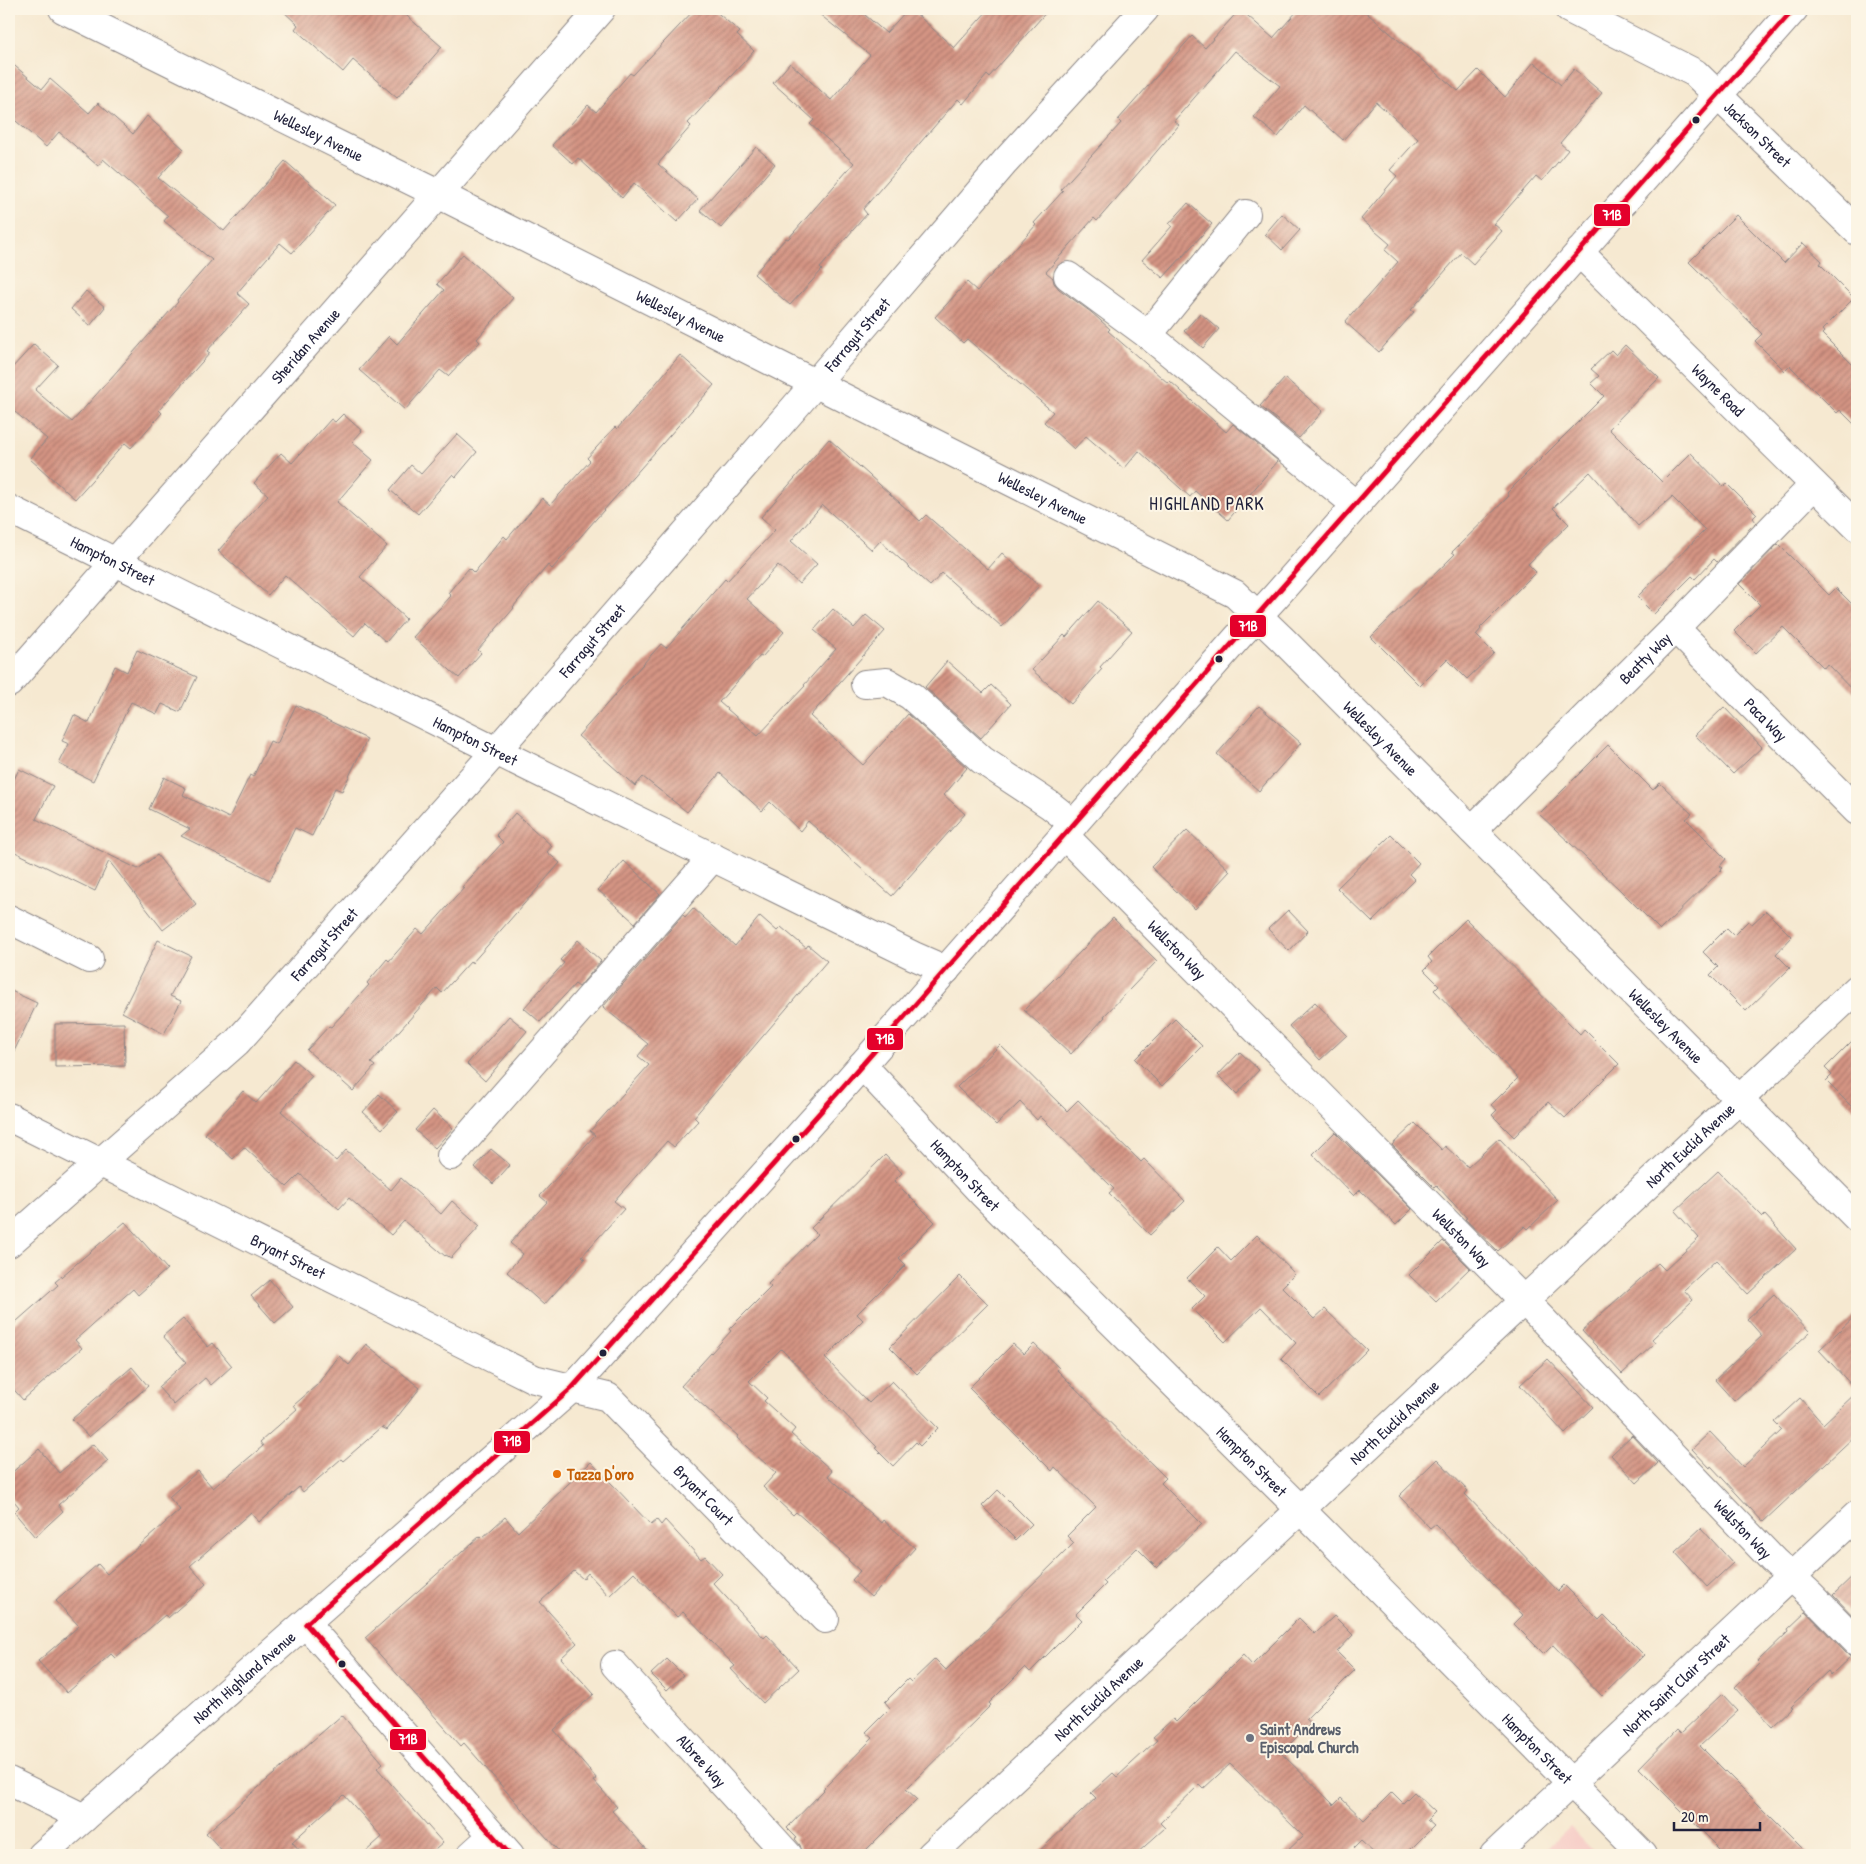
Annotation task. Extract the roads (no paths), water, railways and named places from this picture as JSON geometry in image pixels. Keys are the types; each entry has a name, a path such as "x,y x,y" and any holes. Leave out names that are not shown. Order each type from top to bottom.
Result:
{"street":[{"name":"Wellesley Avenue","path":"63,9 438,194 1235,594 1857,1218"},
{"name":"Sheridan Avenue","path":"9,683 601,9"},
{"name":"Farragut Street","path":"9,1243 237,1042 496,751 816,384 1005,162 1145,9"},
{"name":"Jackson Street","path":"1569,9 1695,73 1857,231"},
{"name":"North Highland Avenue","path":"42,1855 572,1388 862,1065 1794,9"},
{"path":"1148,335 1246,214"},
{"name":"Wayne Road","path":"1579,252 1857,527"},
{"path":"1068,276 1148,335 1356,505"},
{"name":"Beatty Way","path":"1472,830 1675,628 1814,485"},
{"name":"Hampton Street","path":"9,508 496,751 946,970"},
{"name":"Paca Way","path":"1675,628 1857,811"},
{"name":"Wellston Way","path":"865,684 887,682 910,696 982,760 1050,805 1069,829 1766,1553 1857,1642"},
{"path":"451,1156 714,857"},
{"path":"9,920 89,959"},
{"name":"North Euclid Avenue","path":"931,1855 1857,989"},
{"name":"Hampton Street","path":"862,1065 982,1194 1643,1855"},
{"name":"Bryant Street","path":"9,1117 534,1379 572,1388"},
{"name":"Bryant Court","path":"572,1388 608,1398 825,1619"},
{"name":"North Saint Clair Street","path":"1494,1855 1572,1784 1857,1515"},
{"path":"306,1624 501,1845 471,1855"},
{"name":"Albree Way","path":"615,1665 788,1855"},
{"path":"9,1781 84,1818"}],"place":[{"name":"Tazza D'oro","path":"557,1474"},
{"name":"Saint Andrews Episcopal Church","path":"1250,1738"}],"district":[{"name":"HIGHLAND PARK","path":"1207,503"}]}
